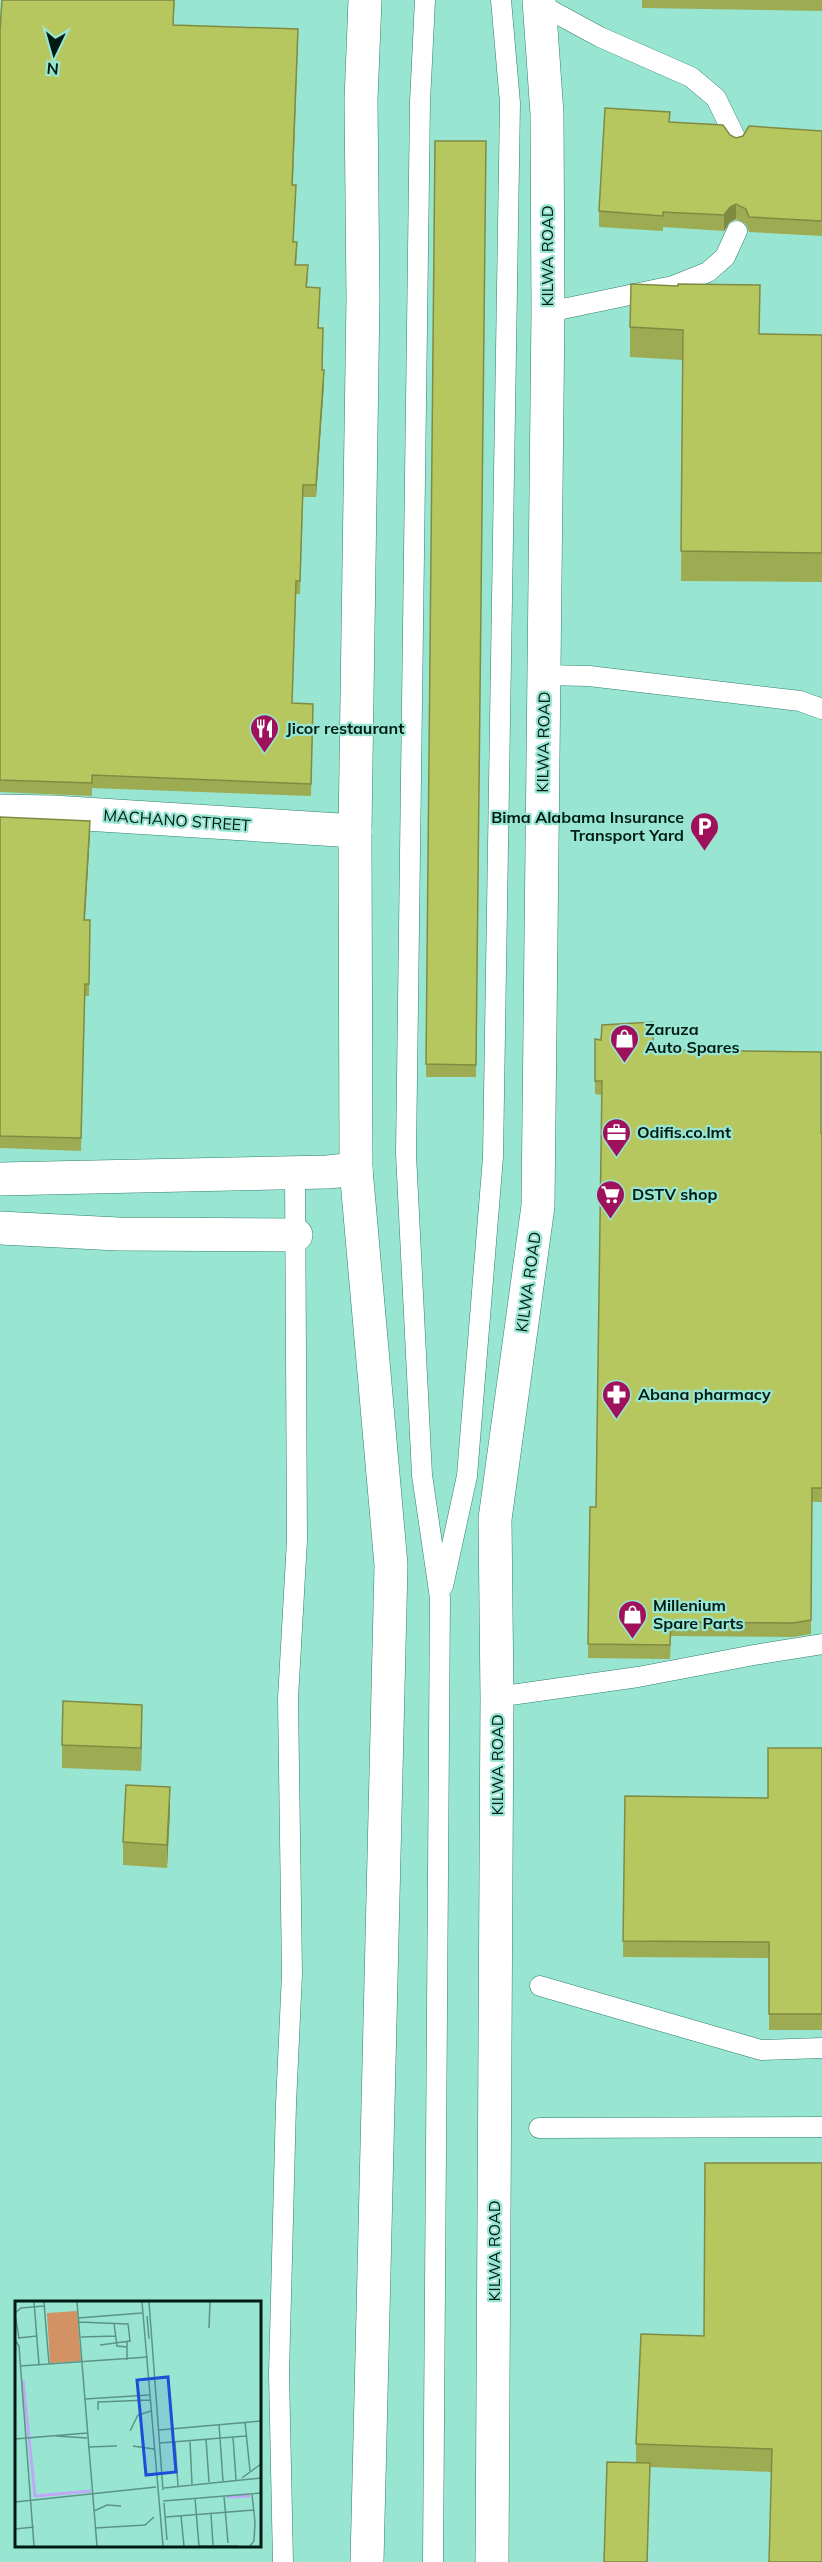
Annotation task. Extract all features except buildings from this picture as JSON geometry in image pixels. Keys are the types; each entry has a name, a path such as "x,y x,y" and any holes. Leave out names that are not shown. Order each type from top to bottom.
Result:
{"main road":[{"path":"365,0 361,100 363,298 355,831 356,1169 391,1565 367,2562"},
{"name":"KILWA ROAD","path":"492,2562 497,1697 495,1519 538,1206 548,312 547,114 539,2"},
{"name":"MACHANO STREET","path":"0,811 53,812 355,831"},
{"path":"0,1179 356,1169"},
{"path":"0,1228 118,1233 296,1235"}],"lane":[{"path":"426,0 420,102 406,1154 422,1475 440,1598 433,2562"},
{"path":"440,1598 467,1476 493,1157 510,103 501,0"},
{"path":"539,2 600,37 691,77 716,98 737,141"},
{"path":"548,312 674,286 708,272 725,257 737,231"},
{"path":"544,675 589,676 800,701 822,709"},
{"path":"283,2562 279,2374 292,1974 288,1699 297,1540 296,1172"},
{"path":"497,1697 638,1677 754,1654 822,1644"},
{"path":"540,1986 761,2050 822,2048"},
{"path":"539,2128 822,2127"}],"place":[{"name":"Jicor restaurant","path":"265,754"},
{"name":"Bima Alabama Insurance Transport Yard","path":"705,852"},
{"name":"Zaruza Auto Spares","path":"624,1064"},
{"name":"Odifis.co.lmt","path":"616,1158"},
{"name":"DSTV shop","path":"611,1220"},
{"name":"Abana pharmacy","path":"617,1420"},
{"name":"Millenium Spare Parts","path":"632,1640"}]}
